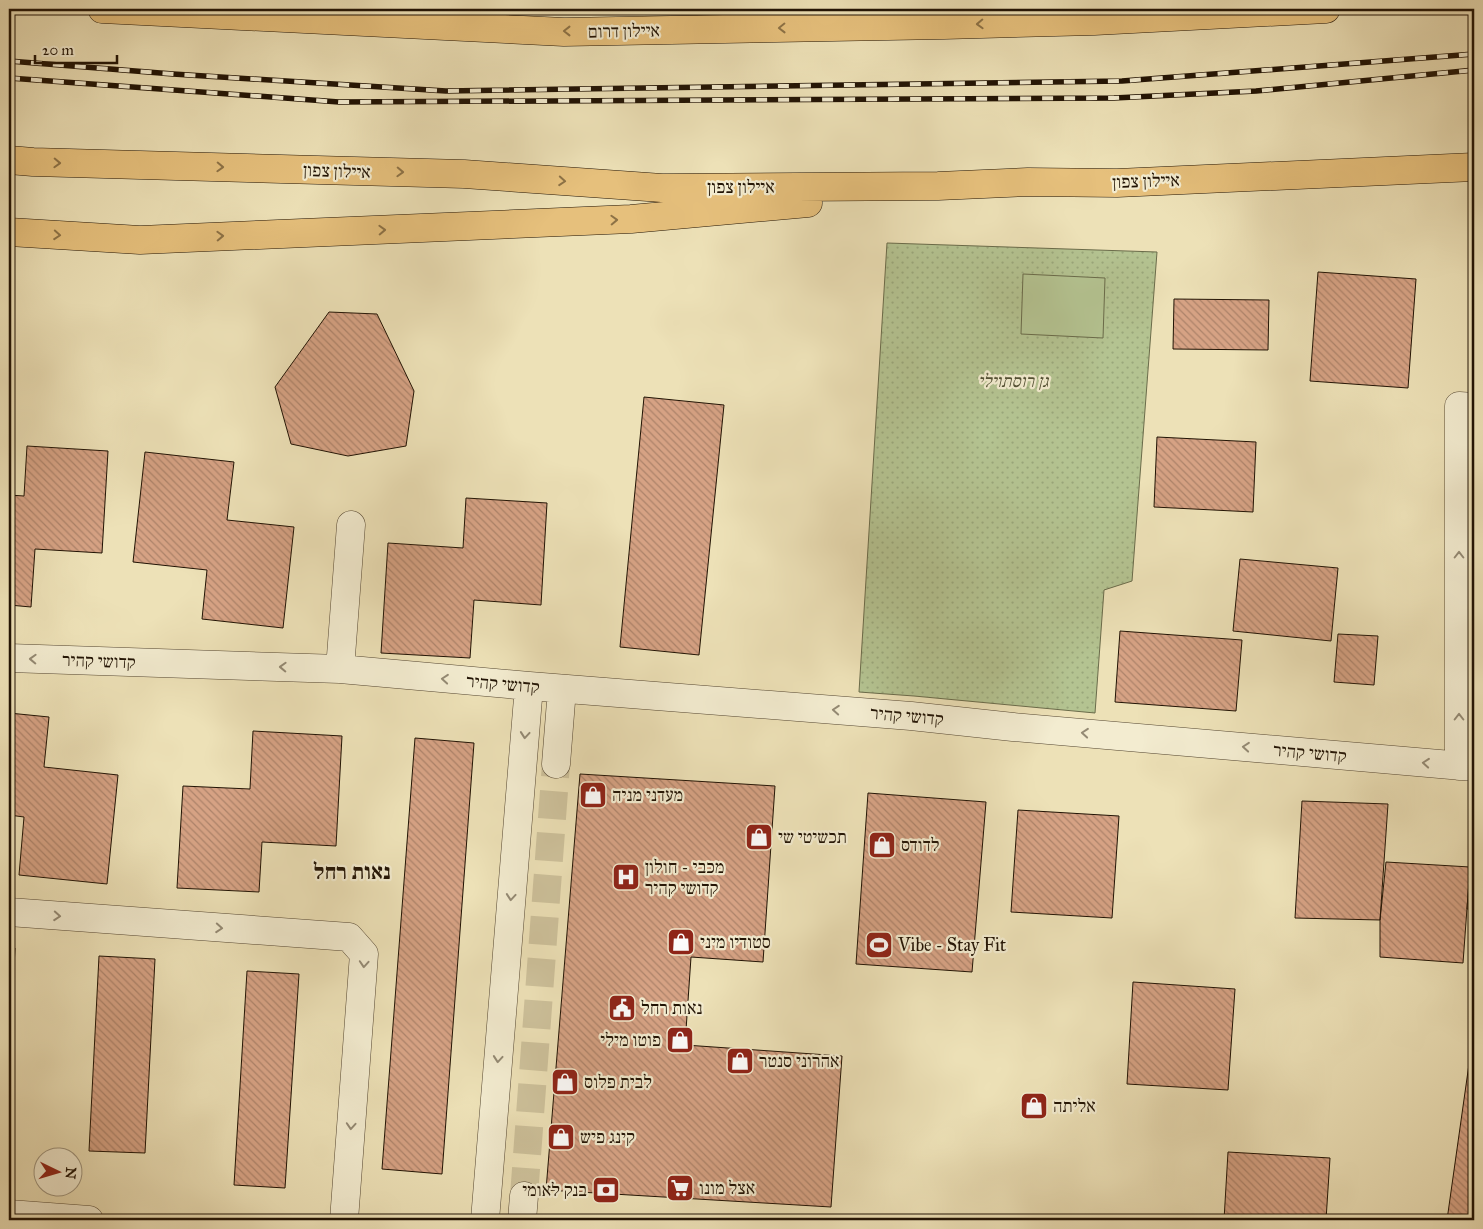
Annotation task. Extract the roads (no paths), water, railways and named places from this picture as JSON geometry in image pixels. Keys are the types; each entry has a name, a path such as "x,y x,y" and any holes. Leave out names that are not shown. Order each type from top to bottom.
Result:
{"highway":[{"name":"איילון דרום","path":"102,9 564,32 944,25 1104,20 1326,9"},
{"path":"784,9 944,25"},
{"name":"איילון צפון","path":"9,160 464,174 662,188 938,186 1028,182 1117,183 1474,167"},
{"path":"9,232 140,240 631,219 1028,182"}],"street":[{"path":"1467,766 1459,406 1474,407"},
{"path":"340,669 351,525"},
{"name":"קדושי קהיר","path":"9,658 340,669 562,689 911,716 1012,727 1467,766"},
{"path":"486,1220 529,686"},
{"path":"556,764 562,689"},
{"path":"9,912 349,937 364,954 344,1220"},
{"path":"9,1214 89,1220"}],"tunnel":[{"path":"524,1196 556,764"}],"railway":[{"path":"9,61 173,74 446,91 1122,81 1474,54"},
{"path":"9,78 339,102 1114,98 1256,91 1474,70"}],"place":[{"name":"מעדני מניה","path":"593,795"},
{"name":"תכשיטי שי","path":"759,837"},
{"name":"לדודס","path":"882,845"},
{"name":"מכבי - חולון קדושי קהיר","path":"626,877"},
{"name":"סטודיו מיני","path":"681,942"},
{"name":"Vibe - Stay Fit","path":"879,945"},
{"name":"נאות רחל","path":"622,1008"},
{"name":"פוטו מילי","path":"680,1040"},
{"name":"אהרוני סנטר","path":"740,1061"},
{"name":"לבית פלוס","path":"565,1082"},
{"name":"אליתה","path":"1034,1106"},
{"name":"קינג פיש","path":"561,1137"},
{"name":"אצל מונו","path":"680,1188"},
{"name":"בנק לאומי","path":"606,1190"}],"district":[{"name":"נאות רחל","path":"352,871"}],"park label":[{"name":"גן רוסתוילי","path":"1013,381"}]}
